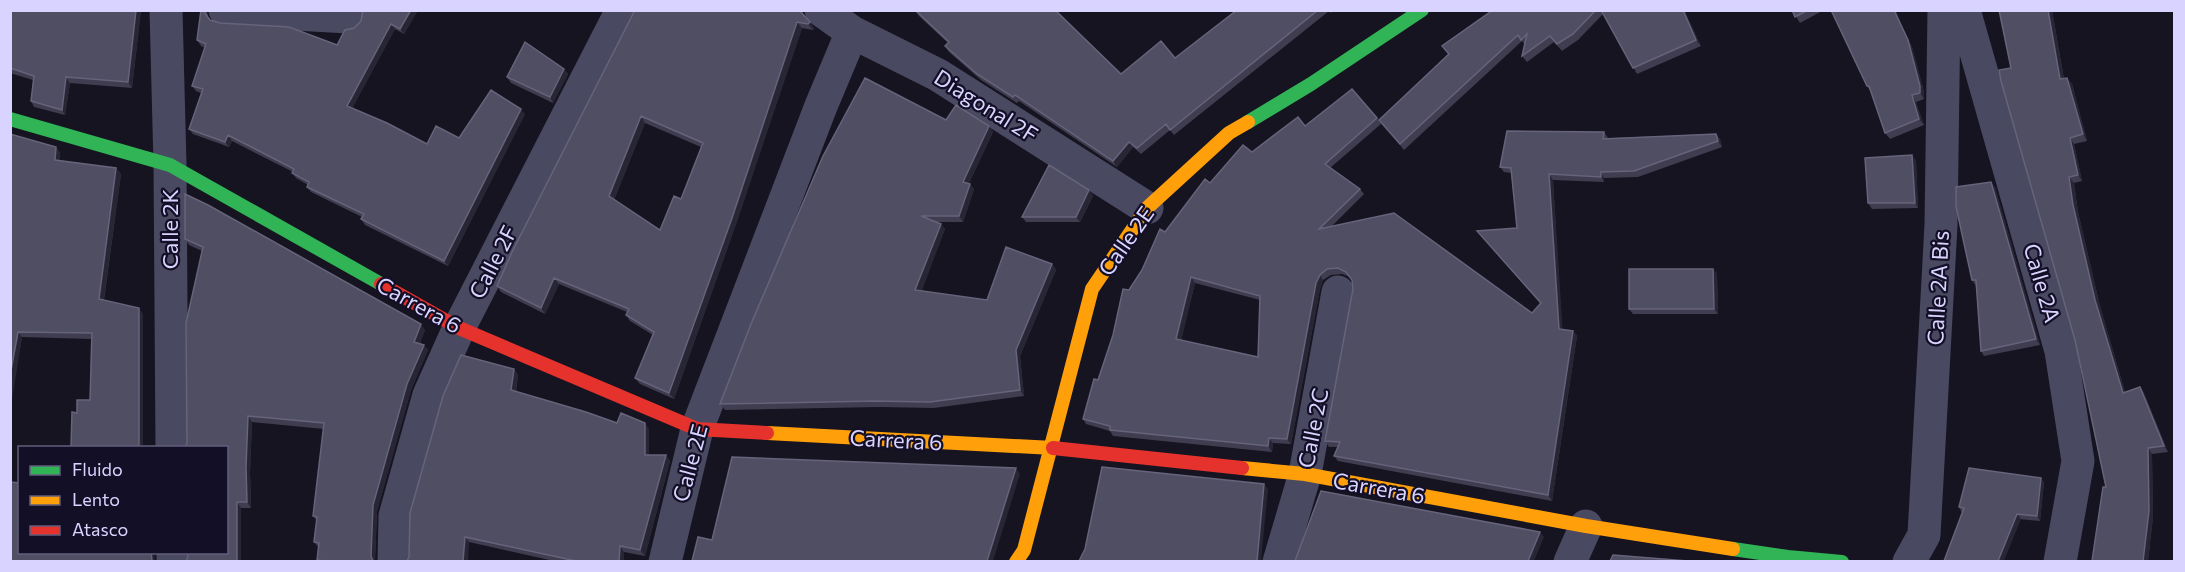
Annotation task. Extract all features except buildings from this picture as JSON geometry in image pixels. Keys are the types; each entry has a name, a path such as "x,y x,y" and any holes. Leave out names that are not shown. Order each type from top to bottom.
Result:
{"street":[{"name":"Calle 2K","path":"166,10 170,165 172,446"},
{"path":"225,10 349,17"},
{"name":"Calle 2F","path":"394,561 395,516 429,395 459,328 622,10"},
{"name":"Diagonal 2F","path":"821,10 852,32 938,75 1147,208"},
{"name":"Calle 2E","path":"1016,561 1024,550 1092,289 1147,208 1229,133 1311,84 1422,10"},
{"name":"Calle 2A Bis","path":"1909,561 1924,535 1941,225 1944,10"},
{"name":"Calle 2A","path":"1964,10 2061,351 2078,460 2060,561"},
{"name":"Calle 2E","path":"665,561 697,429 852,32"},
{"name":"Carrera 6","path":"10,119 170,165 459,328 697,429 1050,448 1305,474 1586,526 1786,559 1842,561"},
{"name":"Calle 2C","path":"1279,561 1305,474 1338,292"},
{"path":"1570,561 1586,526"}],"traffic: fast":[{"path":"1248,122 1311,84 1422,10"},
{"path":"10,119 170,165 381,284"},
{"path":"1733,549 1842,562"}],"traffic: slow":[{"path":"1016,562 1024,550 1092,289 1147,208 1229,133 1248,122"},
{"path":"767,433 1053,448"},
{"path":"1242,468 1305,474 1586,526 1733,549"}],"traffic: jam":[{"path":"381,284 459,328 697,429 767,433"},
{"path":"1053,448 1242,468"}]}
